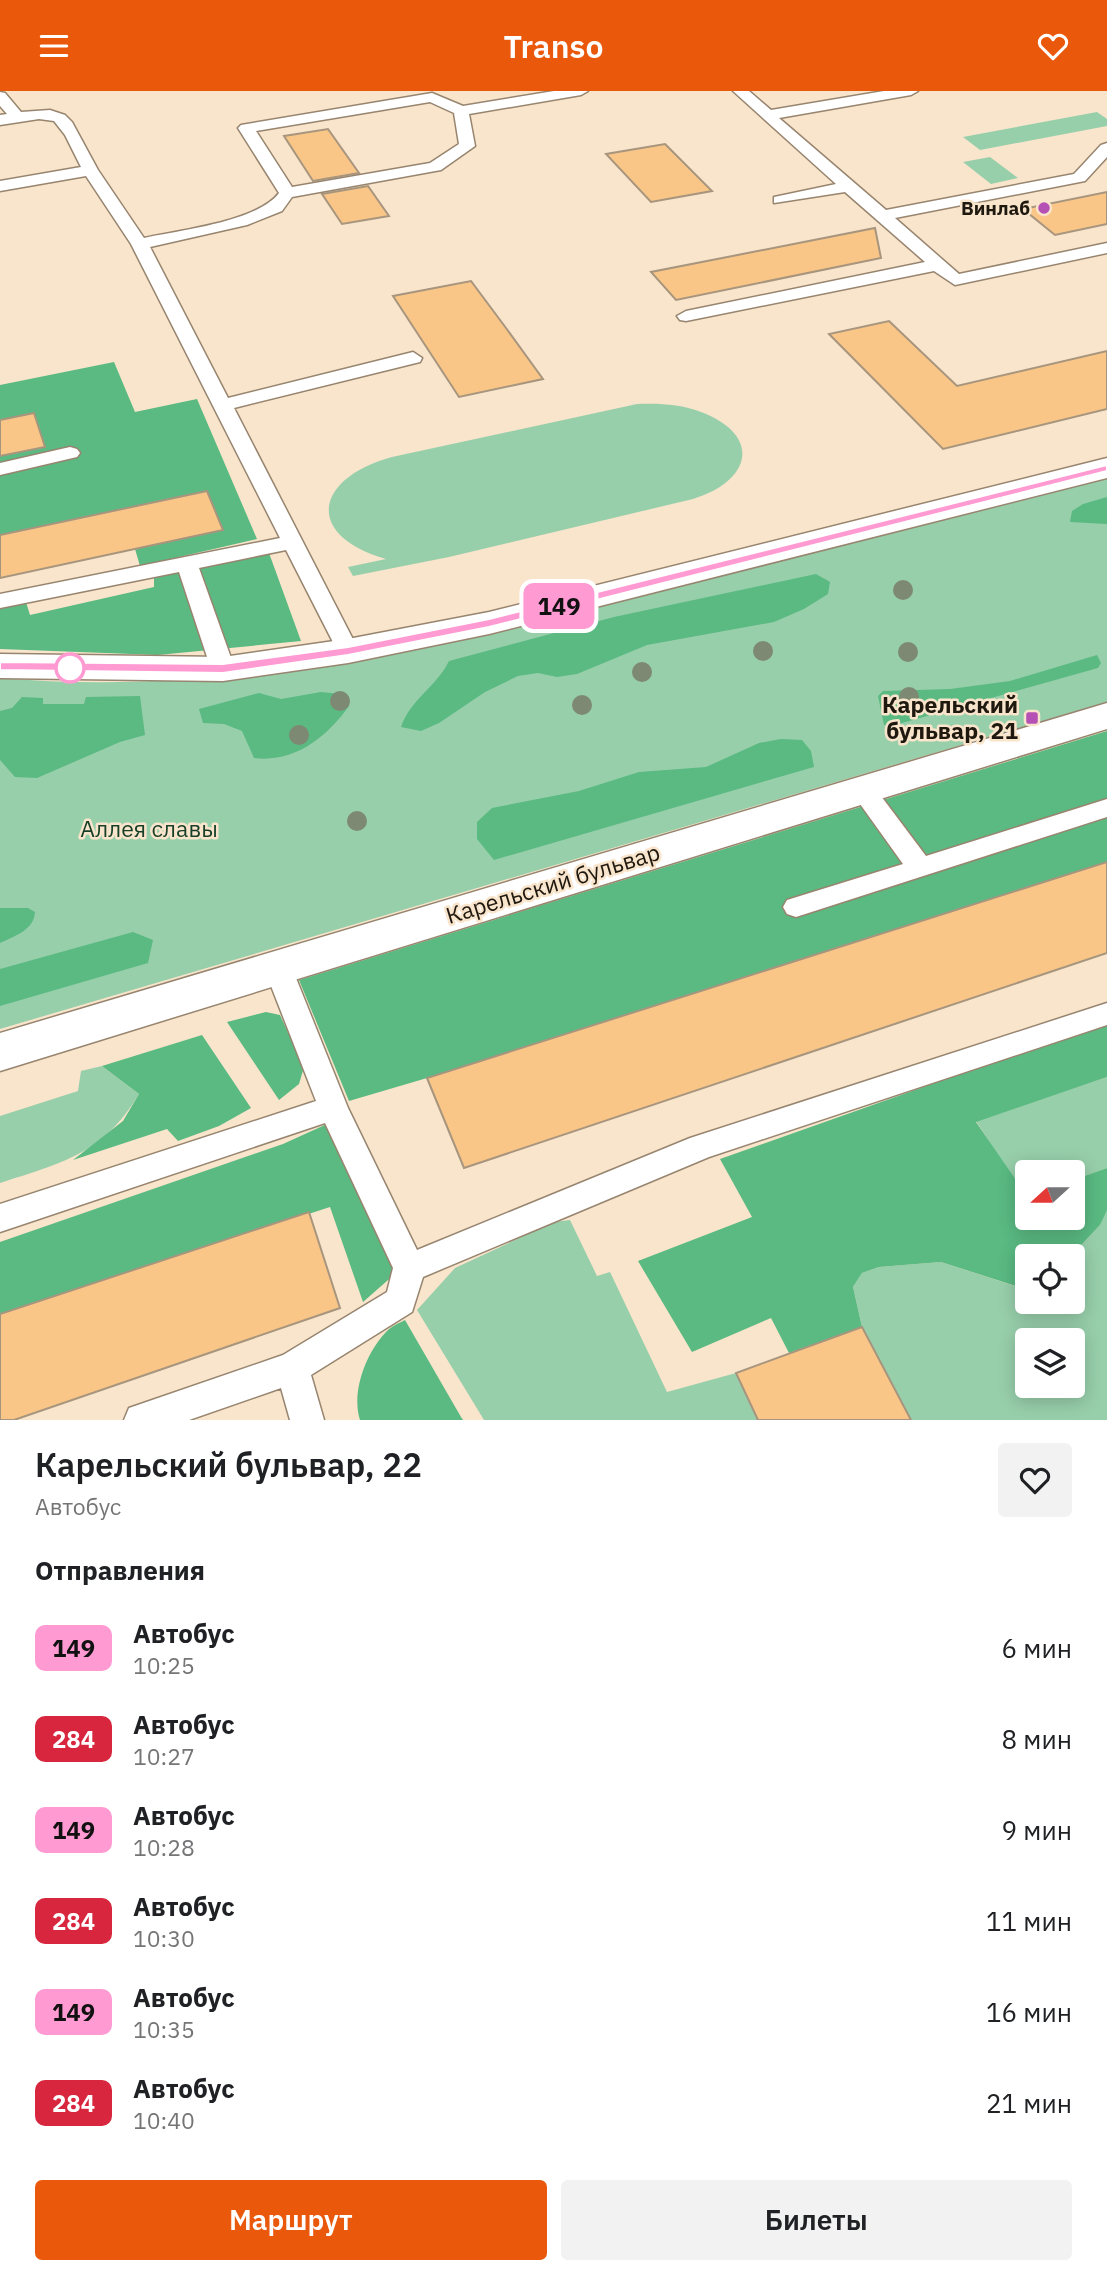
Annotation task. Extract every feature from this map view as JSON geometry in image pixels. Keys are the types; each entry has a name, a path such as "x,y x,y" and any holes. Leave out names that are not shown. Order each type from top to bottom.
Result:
{"street":[{"path":"0,666 223,669 348,651 489,623 1107,468"},
{"name":"Карельский бульвар","path":"0,1052 1107,716"}],"lane":[{"path":"287,193 246,128 432,97 461,111 581,91"},
{"path":"740,91 955,280 1107,248"},
{"path":"768,115 911,91"},
{"path":"0,96 17,117"},
{"path":"140,244 242,221 276,208 287,193 435,166 467,146 461,111"},
{"path":"0,120 48,112 65,120 90,170 140,244 348,651"},
{"path":"883,216 1079,177 1107,148"},
{"path":"0,185 90,170"},
{"path":"780,200 848,186"},
{"path":"686,316 937,265"},
{"path":"222,405 413,358"},
{"path":"0,469 70,453"},
{"path":"0,601 293,542"},
{"path":"187,564 223,669"},
{"path":"863,790 920,869"},
{"path":"796,907 1107,808"},
{"path":"141,1420 292,1368 401,1301 409,1268 333,1108 278,968"},
{"path":"409,1268 701,1147 1107,1014"},
{"path":"0,1218 333,1108"},
{"path":"292,1368 307,1420"}],"green space":[{"path":"1097,112 1107,119 1107,126 980,150 963,137"},
{"path":"990,157 1018,178 991,184 963,162"},
{"path":"114,362 135,412 197,399 257,539 140,566 135,549 223,530 207,491 0,535 0,456 45,446 34,413 0,420 0,385"},
{"path":"637,404 685,407 721,422 734,433 741,446 742,458 737,470 727,482 693,499 449,557 353,576 348,567 386,559 359,549 341,536 331,522 329,507 334,492 347,478 366,466 392,457"},
{"name":"Аллея славы","path":"1107,478 1107,702 0,1029 0,678 87,682 173,680 259,673 345,661 599,607"},
{"path":"1107,497 1107,524 1070,522 1072,511 1083,504"},
{"path":"269,553 301,641 158,655 0,649 0,607 25,599 30,615 154,587 154,578"},
{"path":"816,574 830,582 828,594 804,609 774,622 647,645 577,674 557,677 538,673 518,676 485,692 439,723 421,731 401,727 405,717 449,661 614,617"},
{"path":"1097,655 1101,663 1098,668 895,725 884,725 878,696 883,691 950,689 1010,681"},
{"path":"321,692 341,694 349,706 330,728 308,746 269,759 254,758 242,731 224,724 203,723 199,709 259,693 281,699"},
{"path":"140,696 145,735 120,742 37,778 15,777 0,760 0,711 12,708 22,697 43,698 43,704 84,704 86,697"},
{"path":"1107,731 1107,862 427,1078 349,1101 299,980"},
{"path":"781,739 802,740 811,751 814,767 494,860 477,839 477,822 492,808 579,791 639,772 706,767 759,743"},
{"path":"0,908 28,908 35,912 34,918 23,932 0,943"},
{"path":"133,932 153,940 148,963 0,1006 0,969"},
{"path":"266,1012 280,1015 304,1067 299,1084 279,1100 227,1022"},
{"path":"1107,1022 1107,1077 976,1122 1015,1179 1015,1230 1085,1230 1085,1176 1107,1168 1107,1210 1100,1225 1082,1244 1015,1244 1015,1286 941,1262 879,1267 862,1273 853,1287 862,1327 789,1353 771,1318 692,1352 638,1261 752,1217 720,1159"},
{"path":"202,1035 251,1108 219,1126 178,1141 167,1129 73,1160 123,1121 139,1094 102,1066"},
{"path":"102,1066 139,1094 125,1114 96,1143 79,1153 62,1162 0,1183 0,1116 78,1091 81,1071"},
{"path":"1107,1077 1107,1168 1085,1176 1085,1160 1015,1160 1015,1181 976,1121"},
{"path":"327,1124 396,1273 363,1302 330,1207 0,1314 0,1242 283,1144"},
{"path":"1107,1205 1107,1420 911,1420 862,1327 853,1287 862,1273 879,1267 941,1262 1015,1286 1015,1314 1085,1314 1085,1244 1082,1244 1100,1225"},
{"path":"570,1220 597,1276 610,1272 667,1392 736,1373 758,1420 484,1420 417,1310 455,1268 554,1222"},
{"path":"405,1320 463,1420 360,1420 357,1397 362,1373 372,1351 386,1332"}],"building":[{"path":"328,129 359,173 313,181 284,136"},
{"path":"665,144 712,191 651,202 606,154"},
{"path":"368,186 389,216 342,224 322,194"},
{"path":"1107,192 1107,224 1055,235 1023,209"},
{"path":"875,228 881,258 676,300 651,272"},
{"path":"471,281 543,379 459,397 393,296"},
{"path":"889,321 957,386 1107,351 1107,409 943,449 829,334"},
{"path":"34,413 45,447 0,456 0,420"},
{"path":"207,491 223,530 0,578 0,535"},
{"path":"1107,862 1107,953 464,1168 427,1078"},
{"path":"309,1212 340,1308 14,1420 0,1420 0,1314"},
{"path":"862,1327 911,1420 758,1420 736,1373"}],"bus line":[{"name":"149","path":"0,666 223,669 348,651 489,623 1107,468"}],"place":[{"name":"Винлаб","path":"1044,208"},
{"name":"Карельский бульвар, 21","path":"1032,718"}]}
